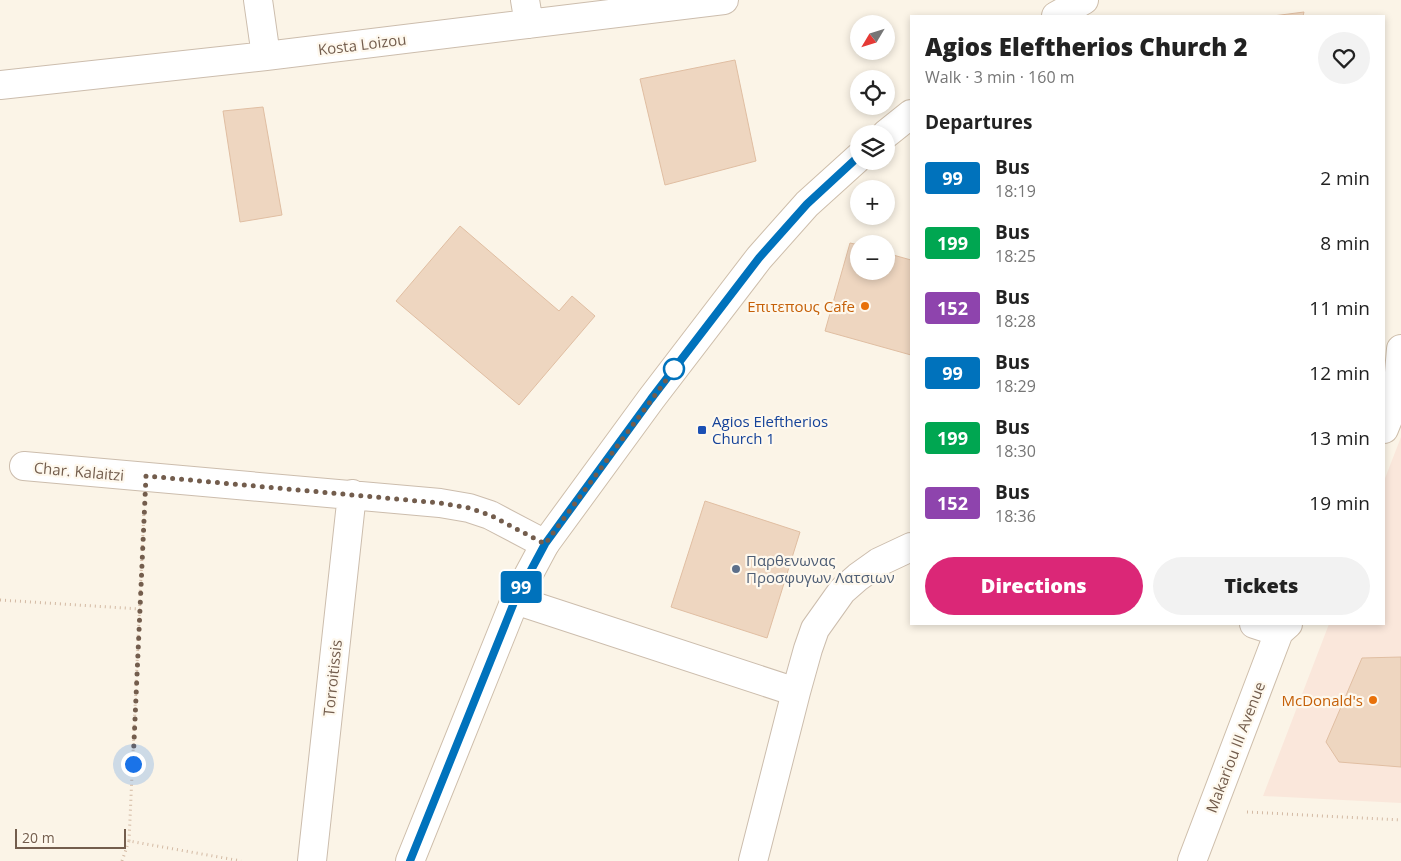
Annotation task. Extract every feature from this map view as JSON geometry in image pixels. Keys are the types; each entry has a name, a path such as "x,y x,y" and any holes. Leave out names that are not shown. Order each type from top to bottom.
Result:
{"street":[{"path":"258,0 266,56"},
{"name":"Kosta Loizou","path":"0,85 266,56 527,12 724,0"},
{"path":"1058,15 1084,0"},
{"path":"895,127 910,115"},
{"path":"410,861 515,600 545,544 651,399 759,258 807,204 850,164"},
{"path":"1385,346 1401,330"},
{"path":"1385,427 1397,397 1401,350"},
{"name":"Char. Kalaitzi","path":"24,466 440,503 469,508 490,515 545,544"},
{"name":"Torroitissis","path":"312,861 352,494"},
{"path":"753,861 796,692 808,648 816,629 842,591 858,577 879,562 910,547"},
{"path":"515,600 796,692"},
{"name":"Makariou III Avenue","path":"1192,861 1275,626"}],"path":[{"path":"122,861 129,841 146,476"},
{"path":"0,600 140,609"},
{"path":"1211,810 1401,820"},
{"path":"129,841 241,861"}],"shaded area":[{"path":"1401,437 1401,803 1263,796 1329,625 1385,625 1385,478"}],"building":[{"path":"1304,12 1303,15 1281,15"},
{"path":"735,60 756,161 665,185 640,79"},
{"path":"263,107 282,215 240,222 223,111"},
{"path":"460,226 559,311 572,296 595,316 519,405 396,301"},
{"path":"850,243 850,280 895,280 895,256 910,260 910,355 825,331"},
{"name":"Παρθενωνας Προσφυγων Λατσιων","path":"705,501 800,532 767,638 671,607"},
{"name":"McDonald's","path":"1401,657 1401,767 1339,762 1326,742 1362,658"}],"bus line":[{"name":"99","path":"410,861 515,600 545,544 651,399 759,258 807,204 850,164"}],"place":[{"name":"Επιτεπους Cafe","path":"865,306"},
{"name":"Agios Eleftherios Church 1","path":"702,430"},
{"name":"Παρθενωνας Προσφυγων Λατσιων","path":"736,569"},
{"name":"McDonald's","path":"1373,700"}],"route":[{"path":"133,764 146,476 440,503 469,508 490,515 545,544 674,369"}]}
